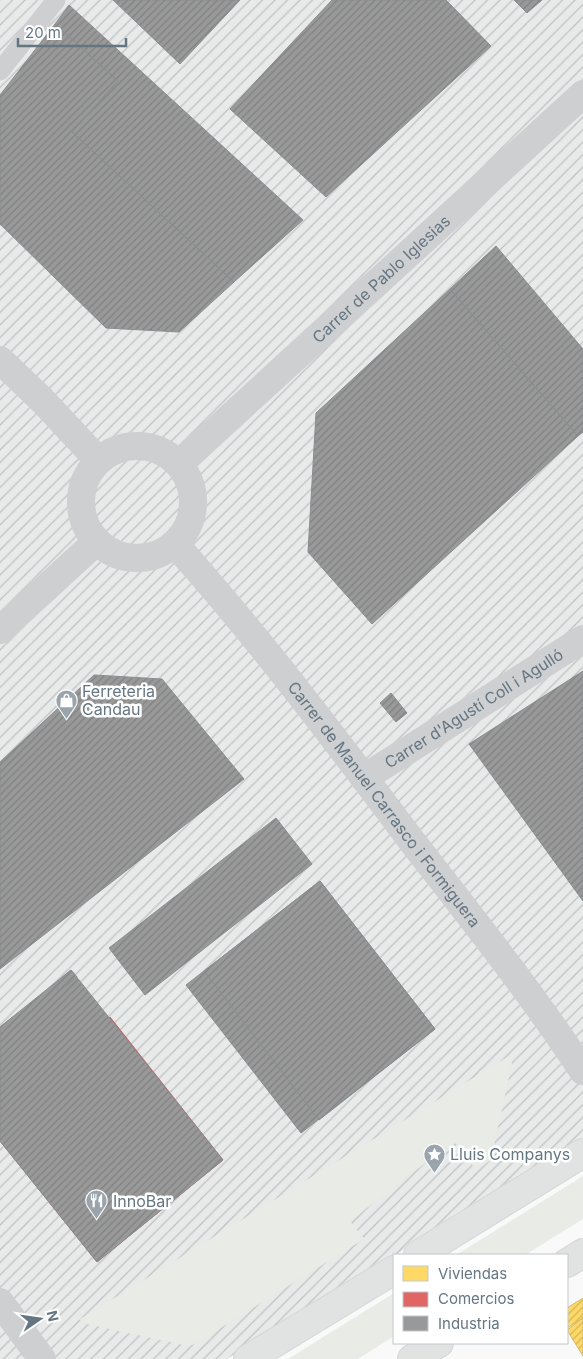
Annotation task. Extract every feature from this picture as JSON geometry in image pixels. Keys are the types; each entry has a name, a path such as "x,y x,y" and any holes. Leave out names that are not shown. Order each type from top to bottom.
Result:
{"street":[{"name":"Carrer de Pablo Iglesias","path":"179,464 583,94"},
{"path":"0,360 43,401 98,460"},
{"path":"130,445 148,446 165,452 179,464 189,479 193,496 192,514 186,530 175,544 160,553 135,558 110,552 96,542 84,523 80,500 84,478 98,460 113,450 130,445"},
{"path":"0,630 96,542"},
{"name":"Carrer de Manuel Carrasco i Formiguera","path":"175,544 230,606 364,778 553,1026 583,1071"},
{"name":"Carrer d'Agustí Coll i Agulló","path":"364,778 583,639"},
{"path":"420,1254 583,1153"},
{"path":"568,1262 583,1253"},
{"path":"248,1359 393,1271"},
{"path":"0,1302 42,1359"},
{"path":"412,1359 437,1344"}],"lane":[{"path":"0,72 56,0"}],"shaded area":[{"path":"0,0 583,0 583,1140 398,1254 393,1254 393,1257 227,1359 0,1359"},
{"path":"509,1056 512,1063 491,1160 476,1170 454,1141 350,1221 364,1239 195,1344 188,1346 82,1323 80,1319"},
{"path":"583,1176 583,1219 527,1254 458,1254"},
{"path":"393,1294 393,1337 358,1359 288,1359"}],"building: Viviendas":[{"path":"583,1298 583,1318 568,1327 568,1307"},
{"path":"583,1318 583,1356 568,1332 568,1329"}],"building: Comercios":[{"path":"18,1013 30,1028 11,1044 36,1076 110,1017 223,1160 97,1262 0,1141 0,1027"}],"building: Industria":[{"path":"113,0 240,0 180,64"},
{"path":"332,0 446,0 491,46 326,197 230,109"},
{"path":"514,0 542,0 527,13"},
{"path":"69,5 303,220 234,282 72,132 118,81 55,24"},
{"path":"55,24 118,81 72,132 234,282 179,332 106,328 0,224 0,95"},
{"path":"496,246 583,349 583,432 578,436 450,289"},
{"path":"450,289 578,436 372,624 308,552 316,413"},
{"path":"583,671 583,901 469,744"},
{"path":"94,675 162,679 244,779 0,969 0,762"},
{"path":"391,693 407,713 396,722 380,703"},
{"path":"276,818 312,864 145,995 109,948"},
{"path":"320,881 435,1029 301,1133 186,985"},
{"path":"320,881 435,1029 319,1120 204,971"},
{"path":"71,970 223,1160 97,1262 0,1141 0,1027"},
{"path":"71,970 77,977 59,991 54,984"}],"place":[{"name":"Ferreteria Candau","path":"66,719"},
{"name":"Lluis Companys","path":"434,1173"},
{"name":"InnoBar","path":"97,1220"}]}
